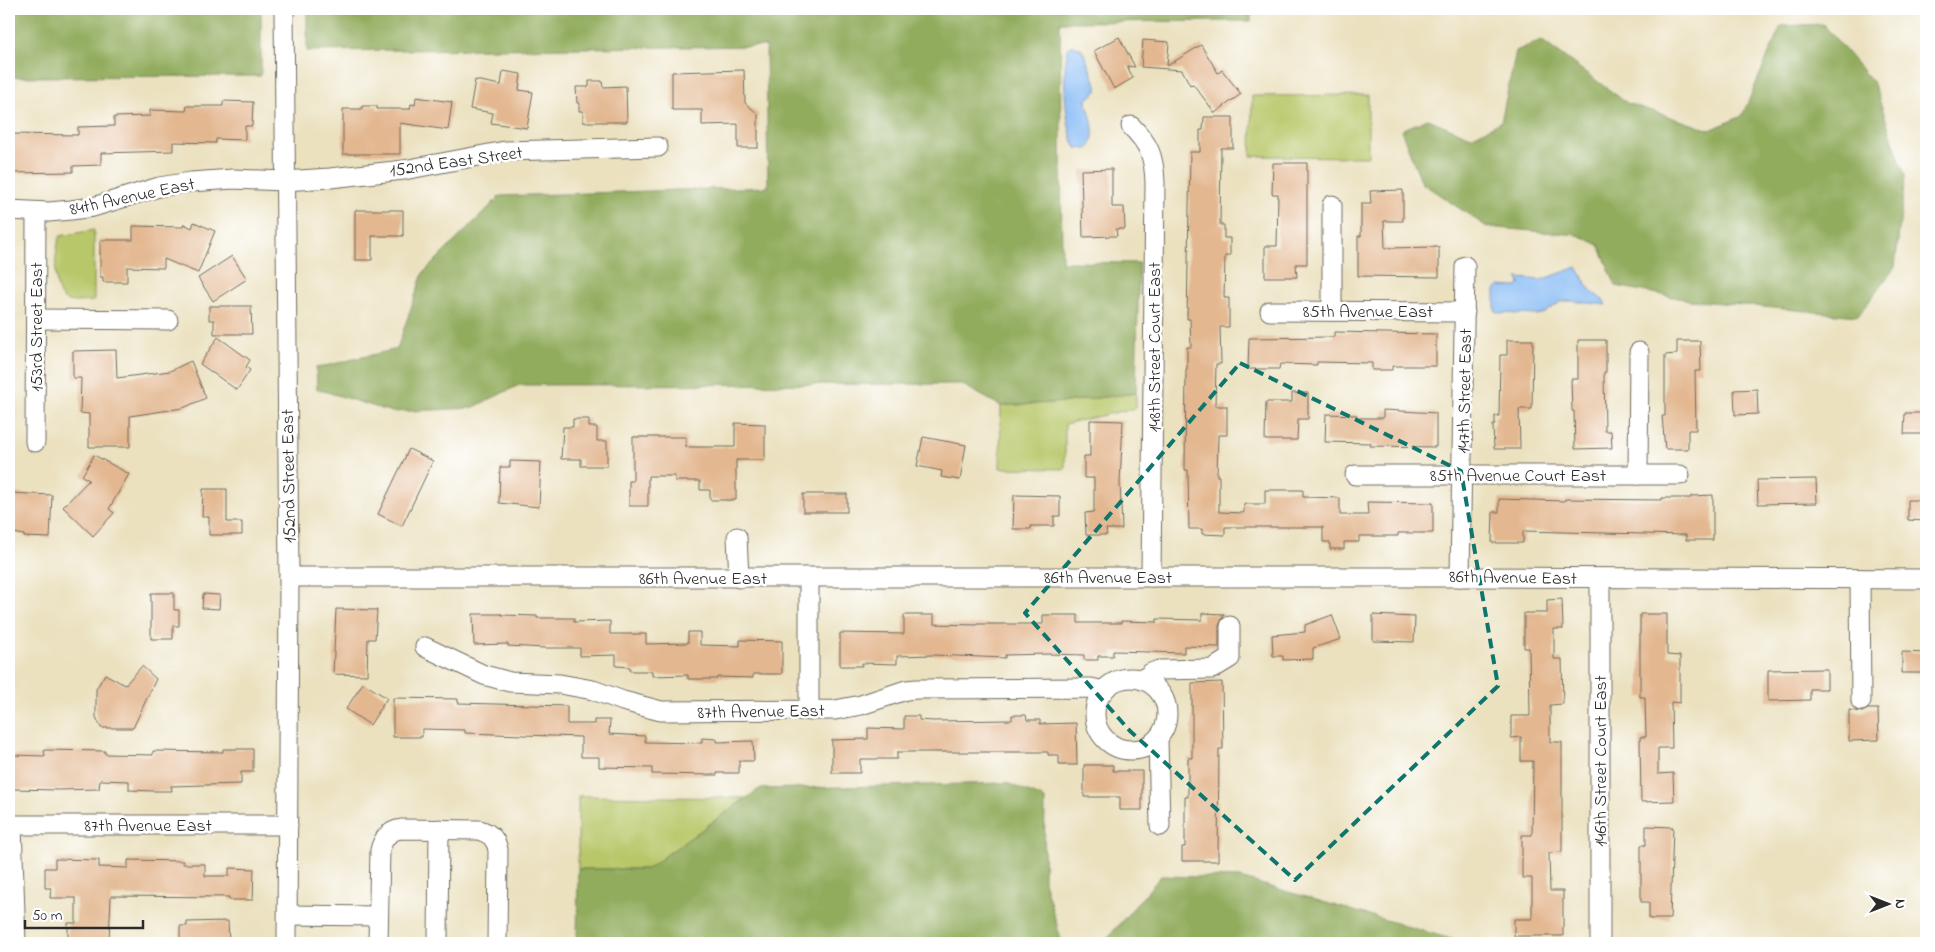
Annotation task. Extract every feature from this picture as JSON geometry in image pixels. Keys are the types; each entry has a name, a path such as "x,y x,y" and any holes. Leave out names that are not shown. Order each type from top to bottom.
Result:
{"street":[{"name":"152nd Street East","path":"284,9 284,181 289,577 287,943"},
{"name":"148th Street Court East","path":"1131,126 1150,149 1155,182 1151,577"},
{"name":"152nd East Street","path":"284,181 404,170 505,151 658,147"},
{"name":"84th Avenue East","path":"9,210 48,212 93,207 159,187 191,182 233,179 284,181"},
{"path":"1332,205 1332,311"},
{"name":"153rd Street East","path":"35,442 36,212"},
{"name":"147th Street East","path":"1460,577 1465,266"},
{"name":"85th Avenue East","path":"1270,311 1465,312"},
{"path":"36,319 168,320"},
{"path":"1638,474 1639,352"},
{"name":"85th Avenue Court East","path":"1355,475 1680,475"},
{"path":"737,537 739,578"},
{"name":"86th Avenue East","path":"289,577 1926,579"},
{"path":"809,578 810,711"},
{"name":"146th Street Court East","path":"1600,578 1600,943"},
{"path":"1860,579 1862,701"},
{"path":"1143,680 1151,673 1159,670 1212,669 1230,658 1230,626"},
{"name":"87th Avenue East","path":"424,647 493,677 510,682 560,684 593,690 623,701 661,711 835,710 861,705 906,690 916,689 1082,688 1104,691"},
{"path":"1132,678 1143,680 1161,694 1166,705 1167,717 1164,728 1158,738 1148,746 1131,750 1114,746 1098,728 1096,705 1104,691 1120,680 1132,678"},
{"path":"1158,738 1160,826"},
{"path":"10,825 16,943"},
{"name":"87th Avenue East","path":"10,825 288,825"},
{"path":"378,943 380,850 385,838 394,830 401,829 484,832 490,835 497,844 496,943"},
{"path":"438,943 439,830"},
{"path":"288,915 378,916"}],"highlighted area":[{"path":"1240,363 1461,471 1498,686 1295,880 1130,731 1025,613"}],"green space":[{"path":"9,9 261,9 261,76 9,77"},
{"path":"307,9 1251,9 1251,21 1060,22 1062,262 1139,263 1136,393 1066,402 1001,406 961,384 519,385 472,408 392,412 317,389 316,368 397,349 423,273 500,196 768,187 766,46 307,51"},
{"path":"1823,24 1874,84 1905,176 1895,267 1858,316 1689,300 1616,286 1599,245 1578,235 1487,227 1422,183 1401,130 1428,119 1471,137 1501,122 1516,51 1541,40 1627,103 1710,130 1742,116 1781,26"},
{"path":"1368,95 1368,157 1251,156 1252,96"},
{"path":"94,230 94,301 67,301 60,295 56,279 56,259 60,236"},
{"path":"1136,393 1136,408 1065,424 1065,469 1000,468 1001,406 1066,402"},
{"path":"1007,783 1045,799 1044,881 1062,943 577,943 578,869 647,869 759,789"},
{"path":"578,796 746,798 647,869 578,869"},
{"path":"1161,876 1240,878 1465,943 1103,943"}],"water":[{"path":"1073,45 1082,49 1097,86 1097,91 1086,100 1093,131 1093,138 1088,149 1076,148 1069,128 1065,98 1065,68 1069,47"},
{"path":"1577,267 1591,291 1604,301 1606,305 1570,301 1560,302 1545,313 1537,315 1499,313 1495,310 1495,290 1499,286 1517,287 1520,284 1518,278 1541,280"}],"building":[{"path":"1119,37 1135,67 1127,66 1133,78 1114,89 1094,51"},
{"path":"1143,40 1169,42 1167,66 1201,45 1218,73 1222,70 1241,94 1215,113 1193,84 1190,85 1182,70 1141,67"},
{"path":"744,70 745,103 758,114 758,148 738,148 738,124 702,125 702,110 672,110 672,72"},
{"path":"503,71 521,74 519,90 533,92 527,128 491,123 493,113 470,109 475,80 501,85"},
{"path":"589,81 602,81 603,87 626,86 627,122 583,122 583,111 579,111 579,103 577,103 576,87 589,87"},
{"path":"416,97 452,102 448,130 400,123 400,154 343,154 343,109 362,109 362,106 377,106 377,109 410,109 411,104 415,105"},
{"path":"223,101 253,102 252,126 245,126 245,140 216,139 216,143 173,142 173,151 101,153 101,165 73,166 73,172 9,173 9,134 78,135 78,127 114,126 114,117 150,116 150,110 186,111 187,106 223,106"},
{"path":"1204,117 1233,117 1233,148 1221,148 1220,225 1224,225 1224,238 1230,238 1230,256 1225,256 1224,298 1229,298 1229,327 1220,327 1221,364 1216,364 1215,406 1227,406 1227,435 1218,435 1217,476 1219,476 1219,512 1244,513 1244,504 1265,504 1265,490 1303,490 1303,497 1340,498 1340,515 1368,515 1367,502 1433,503 1433,533 1398,533 1398,536 1359,536 1359,542 1344,542 1344,549 1330,549 1330,542 1323,542 1323,527 1225,527 1225,535 1202,534 1202,529 1189,529 1188,470 1185,470 1187,347 1191,347 1190,319 1187,319 1190,152 1200,152 1200,130 1203,130"},
{"path":"1273,163 1307,163 1307,264 1296,264 1297,277 1265,277 1265,246 1277,246 1278,194 1272,194"},
{"path":"1112,169 1112,207 1124,207 1125,229 1116,229 1117,236 1083,237 1081,170"},
{"path":"1403,190 1403,221 1384,221 1385,248 1439,247 1439,277 1358,276 1358,236 1361,236 1361,204 1371,204 1370,191"},
{"path":"355,210 403,210 403,236 372,236 372,260 355,260"},
{"path":"194,222 215,231 198,273 164,259 164,268 127,267 127,282 103,282 103,277 100,277 100,240 133,240 133,226 183,227 184,224 192,228"},
{"path":"232,256 247,279 213,301 198,278"},
{"path":"209,306 251,306 252,334 214,334 214,320 209,320"},
{"path":"1334,332 1436,334 1436,366 1392,366 1392,370 1372,370 1372,363 1317,362 1317,365 1280,364 1279,369 1248,369 1249,338 1334,337"},
{"path":"218,337 250,360 246,367 250,370 237,390 200,364"},
{"path":"1507,340 1533,340 1532,409 1519,409 1520,449 1494,449 1493,425 1495,425 1495,416 1499,416 1500,355 1507,355"},
{"path":"1578,340 1606,340 1606,372 1604,372 1605,431 1611,431 1612,448 1575,449 1571,379 1578,379"},
{"path":"1677,341 1700,341 1701,371 1695,371 1696,430 1688,430 1688,449 1665,449 1662,416 1665,416 1665,355 1677,354"},
{"path":"116,350 117,378 170,371 191,361 206,398 183,408 130,416 130,447 89,447 89,414 80,413 81,378 73,378 73,351"},
{"path":"1757,389 1758,414 1735,415 1734,390"},
{"path":"1292,393 1308,393 1308,419 1298,419 1297,440 1265,440 1266,402 1292,402"},
{"path":"1383,410 1436,413 1436,447 1370,446 1371,443 1325,442 1326,414 1357,415 1357,418 1383,418"},
{"path":"1905,413 1926,413 1926,434 1904,434"},
{"path":"573,419 589,419 589,427 597,427 597,441 607,441 607,466 581,466 581,459 561,459 563,427 573,427"},
{"path":"1090,420 1123,421 1120,482 1122,529 1106,529 1107,535 1086,535 1085,513 1094,512 1094,478 1084,478 1084,456 1090,456"},
{"path":"735,423 765,424 765,460 736,460 736,500 710,500 710,490 700,490 700,481 675,481 675,476 648,476 648,506 629,506 629,481 633,481 633,437 686,437 686,447 735,447"},
{"path":"923,437 966,445 960,480 941,477 942,471 917,466"},
{"path":"409,449 433,461 402,526 378,514"},
{"path":"94,455 129,474 109,509 114,513 93,536 63,507 89,480 82,476"},
{"path":"510,461 541,462 539,507 499,503 500,467 510,467"},
{"path":"1816,479 1817,503 1758,504 1757,480"},
{"path":"203,489 227,489 227,522 242,522 242,535 209,535 209,517 202,517"},
{"path":"9,493 52,495 50,538 24,537 24,535 9,532"},
{"path":"803,494 847,494 847,512 803,512"},
{"path":"1014,495 1060,496 1060,516 1054,516 1054,526 1031,526 1031,529 1013,529"},
{"path":"1713,495 1713,540 1686,540 1686,535 1523,531 1523,543 1492,543 1493,512 1499,512 1499,499 1565,501 1565,499 1662,500 1662,498 1691,498 1691,496"},
{"path":"1908,500 1926,500 1926,521 1908,520"},
{"path":"151,593 174,593 174,610 179,610 179,626 173,626 173,639 151,639"},
{"path":"203,594 220,595 219,609 202,608"},
{"path":"1562,599 1563,629 1554,629 1554,659 1562,659 1563,704 1550,705 1550,742 1562,742 1562,852 1549,853 1550,891 1563,891 1563,936 1514,936 1514,919 1532,919 1532,878 1522,878 1522,835 1532,835 1533,761 1521,761 1521,737 1511,738 1511,716 1530,716 1529,648 1524,648 1524,613 1547,613 1547,600"},
{"path":"336,609 377,610 375,639 368,639 367,675 333,674"},
{"path":"1202,613 1224,614 1219,626 1219,647 1184,646 1184,653 1113,651 1113,656 1098,656 1098,660 1084,660 1084,655 1048,654 1005,655 1005,658 933,655 897,656 897,664 862,663 862,666 840,666 840,633 904,634 904,615 934,615 934,624 977,625 1043,624 1043,615 1078,615 1078,623 1157,622 1157,619 1202,620"},
{"path":"473,614 574,618 574,622 610,621 610,634 646,634 646,644 688,643 688,632 700,632 700,645 740,646 740,640 782,641 782,674 753,674 753,678 717,677 717,679 688,679 688,675 652,676 652,671 630,671 630,667 616,666 616,655 580,656 580,648 508,646 508,644 474,645"},
{"path":"1640,614 1667,614 1667,655 1680,656 1680,703 1671,702 1672,748 1658,748 1658,774 1673,773 1674,801 1641,802 1640,737 1646,737 1645,697 1640,697"},
{"path":"1332,615 1341,639 1313,648 1313,659 1283,660 1283,656 1273,656 1272,635 1305,632 1305,625"},
{"path":"1373,615 1415,617 1414,642 1373,641"},
{"path":"1902,652 1926,653 1926,673 1902,673"},
{"path":"142,666 156,679 133,728 101,728 96,717 96,689 105,674 125,685"},
{"path":"1827,669 1827,689 1810,689 1810,700 1768,701 1768,670"},
{"path":"1222,682 1223,749 1219,749 1218,861 1182,861 1182,847 1185,847 1185,797 1188,797 1188,758 1192,758 1192,683"},
{"path":"363,683 387,698 370,725 346,709"},
{"path":"393,698 458,699 458,703 567,706 567,724 594,724 594,720 610,720 609,734 645,736 645,742 702,743 702,738 717,739 717,742 753,741 754,761 739,761 739,773 717,773 717,775 652,774 652,768 599,767 599,757 581,757 581,737 465,733 465,730 422,729 422,737 393,737"},
{"path":"1868,709 1878,709 1879,740 1849,741 1849,710 1862,712"},
{"path":"1012,715 1026,715 1027,720 1040,720 1040,724 1076,723 1077,765 1059,765 1059,755 1048,755 1048,752 897,752 897,759 860,759 860,773 832,773 832,740 868,739 868,728 904,729 904,716 919,716 919,720 933,721 1012,720"},
{"path":"223,749 253,749 253,772 241,772 241,784 171,786 172,791 154,791 129,790 129,781 100,780 99,789 12,789 12,755 45,756 44,750 105,751 105,754 153,755 153,751 223,752"},
{"path":"1084,765 1113,765 1113,771 1142,771 1142,810 1120,810 1120,797 1084,797"},
{"path":"1646,826 1673,827 1670,919 1649,919 1649,902 1641,902 1641,845 1646,845"},
{"path":"55,859 99,860 99,867 128,868 128,860 183,861 183,864 205,864 205,876 229,876 229,868 254,869 253,900 229,900 229,897 111,896 109,942 68,941 68,923 76,923 76,898 50,898 51,888 45,888 45,868 55,868"},
{"path":"228,921 229,942 187,943 187,940 180,940 180,926 187,926 187,922"}]}
